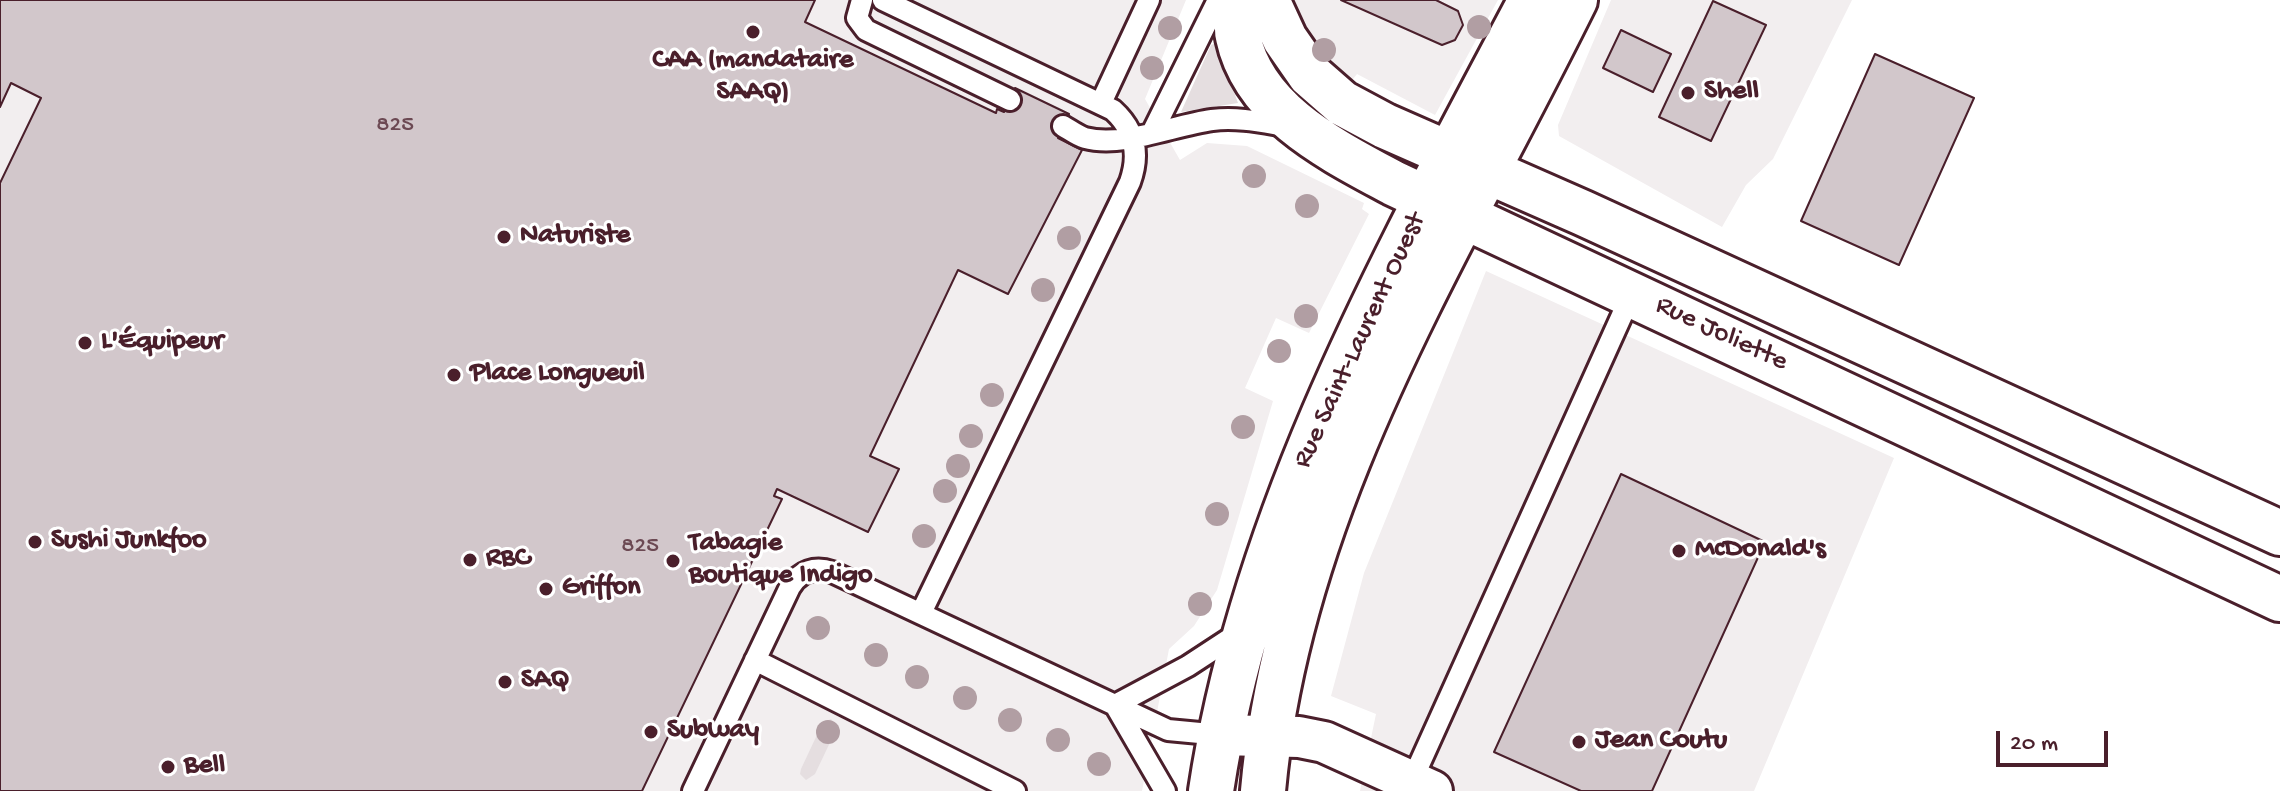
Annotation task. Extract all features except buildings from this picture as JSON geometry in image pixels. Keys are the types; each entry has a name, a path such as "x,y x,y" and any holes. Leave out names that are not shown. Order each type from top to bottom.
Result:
{"street":[{"name":"Rue Joliette","path":"1240,0 1237,35 1249,64 1272,100 1302,129 1350,161 2280,599"},
{"name":"Rue Joliette","path":"1267,0 1291,48 1324,89 1385,126 2280,533"},
{"name":"Rue Saint-Laurent Ouest","path":"1470,164 1531,0"},
{"name":"Rue Saint-Laurent Ouest","path":"1211,791 1247,627 1311,438 1470,164 1575,0"},
{"name":"Rue Saint-Laurent Ouest","path":"1263,791 1268,735 1298,599 1337,481 1447,207"},
{"path":"1221,735 1268,735 1324,742 1417,788"}],"lane":[{"path":"862,0 857,18 866,30 1010,100"},
{"path":"883,0 1101,103 1144,135"},
{"path":"921,613 1130,182 1144,135 1218,0"},
{"path":"1101,103 1145,1"},
{"path":"1063,126 1085,138 1144,135 1238,119 1302,129"},
{"path":"1417,788 1632,293"},
{"path":"693,791 790,587 808,571 832,572 1168,730 1221,735"},
{"path":"1115,705 1188,666 1247,627"},
{"path":"755,660 1015,791"},
{"path":"1115,705 1165,791"}],"shaded area":[{"name":"Place Longueuil","path":"0,0 1186,0 1145,99 1180,160 1207,143 1247,146 1364,203 1362,209 1369,214 1309,333 1276,318 1245,388 1273,401 1217,590 1194,626 1169,649 1142,791 0,791"},
{"path":"1287,0 1498,0 1435,115 1357,74 1349,84 1301,34"},
{"path":"1611,0 1852,0 1773,159 1746,185 1722,227 1559,136 1558,125"},
{"path":"1216,43 1238,103 1181,112 1211,45"},
{"path":"1486,271 1894,458 1754,791 1360,791 1376,714 1331,696 1364,573"},
{"path":"831,719 836,725 835,732 815,774 806,780 800,774 801,769 823,722"}],"place":[{"name":"CAA (mandataire SAAQ)","path":"753,32"},
{"name":"Shell","path":"1688,93"},
{"name":"Naturiste","path":"504,237"},
{"name":"L'Équipeur","path":"85,343"},
{"name":"Place Longueuil","path":"454,375"},
{"name":"Sushi Junkfoo","path":"35,542"},
{"name":"McDonald's","path":"1679,551"},
{"name":"RBC","path":"470,560"},
{"name":"Tabagie Boutique Indigo","path":"673,561"},
{"name":"Griffon","path":"546,589"},
{"name":"SAQ","path":"505,682"},
{"name":"Subway","path":"651,732"},
{"name":"Jean Coutu","path":"1579,742"},
{"name":"Bell","path":"168,767"}]}
